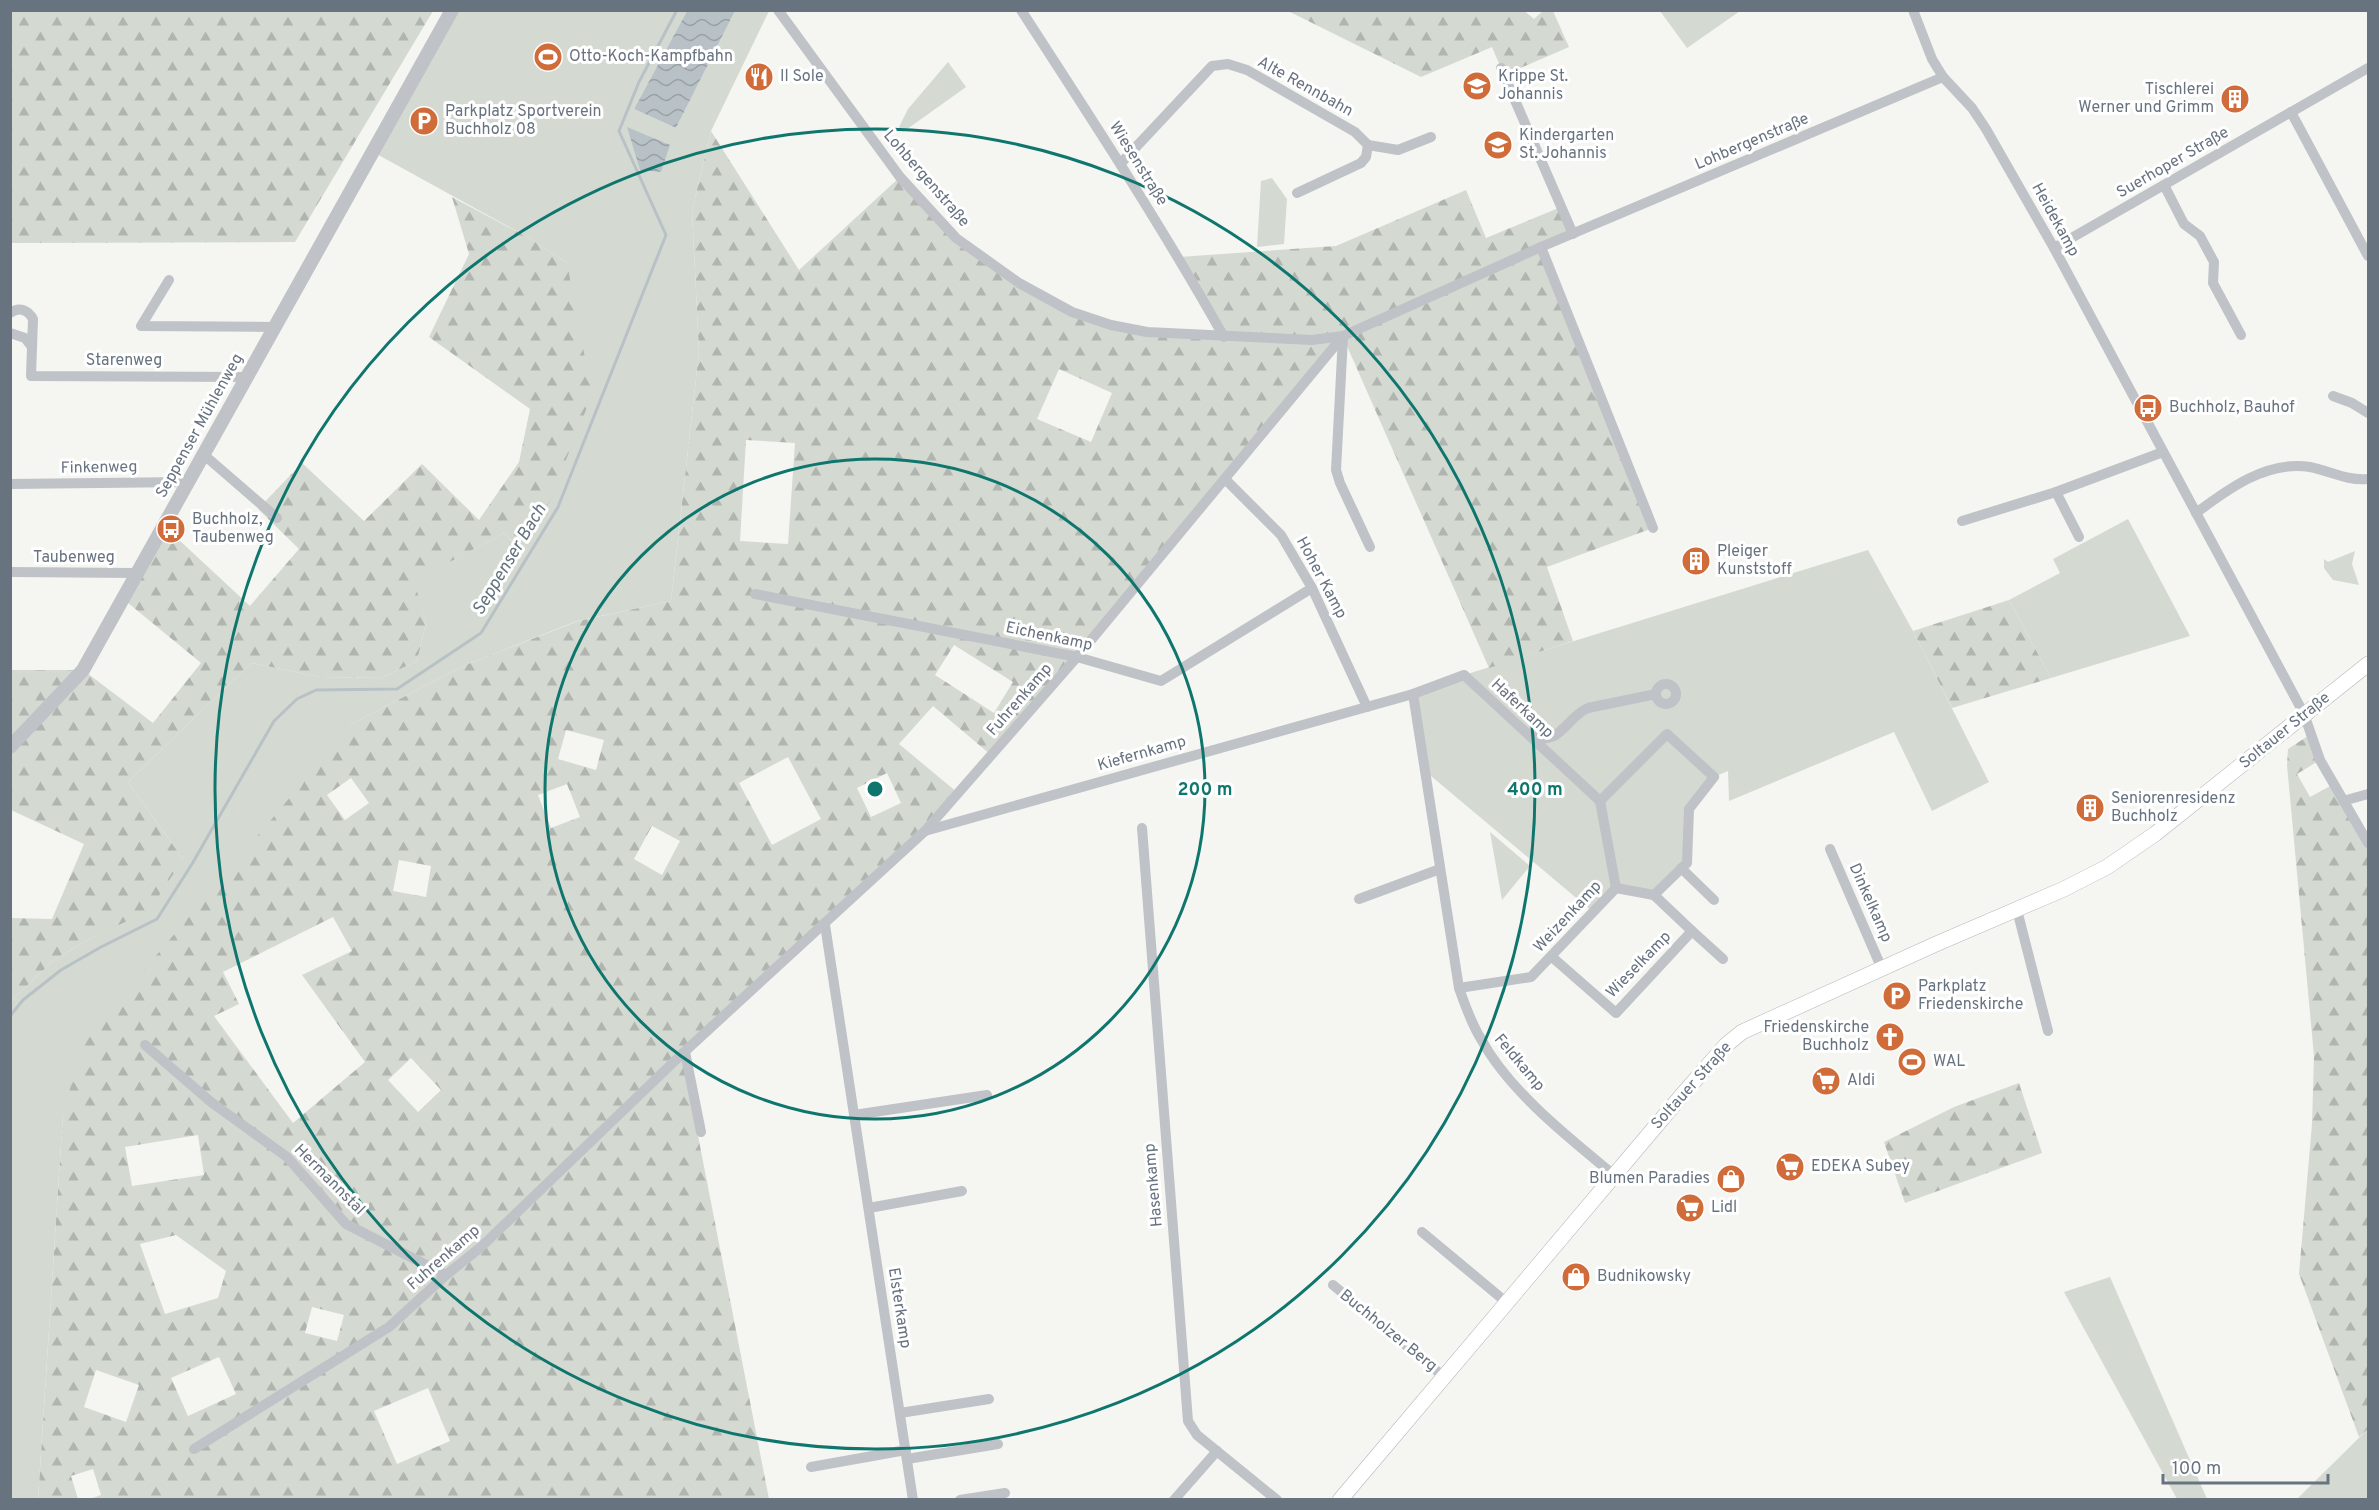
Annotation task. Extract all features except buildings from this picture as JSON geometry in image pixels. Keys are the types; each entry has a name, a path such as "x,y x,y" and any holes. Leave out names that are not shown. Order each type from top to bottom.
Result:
{"main road":[{"name":"Soltauer Straße","path":"1518,1288 1711,1063 1742,1032 2107,867 2156,834 2368,664"},
{"name":"Buchholzer Berg","path":"1340,1500 1518,1288"}],"street":[{"name":"Seppenser Mühlenweg","path":"10,747 83,670 452,10"},
{"name":"Lohbergenstraße","path":"778,10 900,177 956,238 1019,283 1072,312 1111,325 1147,332 1224,337 1312,340 1343,336 1573,234 1943,77"},
{"name":"Wiesenstraße","path":"1021,10 1179,257 1224,337"},
{"name":"Heidekamp","path":"1913,10 1932,59 1943,77 1972,108 1986,129 2054,248 2304,714 2320,760 2368,843"},
{"name":"Alte Rennbahn","path":"1120,163 1212,66 1228,64 1247,70 1315,108 1355,132 1368,145"},
{"path":"1501,68 1573,234"},
{"name":"Suerhoper Straße","path":"2054,248 2368,68"},
{"path":"2291,112 2368,256"},
{"path":"1297,193 1361,163 1366,157 1368,145 1398,150 1431,137"},
{"path":"2164,186 2184,224 2200,236 2214,262 2213,283 2241,335"},
{"path":"1541,248 1653,528"},
{"name":"Seppenser Mühlenweg","path":"169,280 141,326 275,327"},
{"name":"Starenweg","path":"10,313 19,309 30,314 33,320 31,376 247,377"},
{"path":"10,333 25,338 32,347"},
{"path":"1343,336 1336,470 1370,547"},
{"name":"Fuhrenkamp","path":"194,1449 254,1409 389,1327 446,1275 489,1240 685,1052 925,831 1077,657 1343,336"},
{"path":"2333,396 2352,403 2368,413"},
{"path":"1962,521 2056,492 2163,452"},
{"path":"204,453 277,518"},
{"path":"2196,513 2233,487 2278,467 2291,465 2308,467 2345,478 2368,479"},
{"name":"Hoher Kamp","path":"1225,479 1281,535 1312,588 1367,707"},
{"name":"Finkenweg","path":"10,484 187,482"},
{"path":"2056,492 2079,537"},
{"name":"Taubenweg","path":"10,572 136,573"},
{"name":"Eichenkamp","path":"755,594 1077,657 1161,681 1312,588"},
{"name":"Haferkamp","path":"1413,694 1464,675 1600,801"},
{"path":"1367,707 1413,694"},
{"name":"Feldkamp","path":"1413,694 1459,988 1481,1040 1499,1068 1527,1099 1614,1175"},
{"path":"1529,735 1546,740 1559,733 1582,710 1656,694"},
{"name":"Kiefernkamp","path":"925,831 1367,707"},
{"path":"1600,801 1667,734 1714,777 1689,808 1687,863 1654,895 1616,888"},
{"path":"2343,801 2368,794"},
{"name":"Weizenkamp","path":"1459,988 1532,977 1616,888 1600,801"},
{"name":"Hasenkamp","path":"1142,828 1188,1421 1197,1435 1277,1500"},
{"name":"Dinkelkamp","path":"1830,849 1882,969"},
{"path":"1681,868 1714,900"},
{"path":"1359,899 1440,869"},
{"name":"Wieselkamp","path":"1654,895 1723,959"},
{"path":"2017,909 2048,1031"},
{"name":"Elsterkamp","path":"825,924 914,1500"},
{"name":"Wieselkamp","path":"1552,957 1616,1012 1692,931"},
{"name":"Hermannstal","path":"145,1045 211,1102 287,1157 346,1224 446,1275"},
{"path":"685,1052 701,1132"},
{"path":"855,1115 987,1095"},
{"path":"869,1208 962,1191"},
{"path":"1422,1232 1506,1302"},
{"name":"Buchholzer Berg","path":"1333,1285 1443,1376"},
{"path":"900,1413 988,1399"},
{"path":"811,1467 998,1444"},
{"path":"1174,1500 1216,1451"},
{"path":"960,1500 1005,1493"}],"green space":[{"path":"1523,10 1534,19 1543,11 1553,11 1569,47 1504,75 1492,47 1421,77 1288,11"},
{"path":"10,11 433,11 295,242 11,243"},
{"path":"452,11 687,11 634,109 676,128 735,11 769,11 711,131 692,211 699,352 671,601 577,621 463,666 352,724 63,1113 38,1499 11,1500 11,1001 55,959 95,936 183,859 128,782 251,663 320,677 381,678 417,661 426,623 413,581 504,533 524,554 567,263 529,238 373,152"},
{"path":"1660,11 1740,11 1687,48"},
{"path":"948,62 966,87 903,132 899,127 908,109"},
{"path":"711,131 799,270 900,177 956,238 1019,283 1111,325 1224,337 1179,257 1336,246 1466,190 1486,238 1561,207 1573,234 1542,247 1653,528 1547,567 1573,641 1489,668 1343,337 991,755 933,706 899,744 958,793 682,1054 769,1499 90,1499 101,1495 93,1469 71,1476 78,1499 38,1500 63,1113 84,1041 352,724 463,666 578,621 671,601 699,352 692,211","holes":["1059,369 1112,393 1091,442 1037,419","746,440 795,443 788,544 740,541","954,645 1013,682 994,713 935,675","566,730 604,740 596,770 558,759","788,757 821,819 772,845 739,783","887,773 901,803 871,817 857,788","351,778 369,803 345,820 327,795","567,784 580,817 551,828 538,795","652,826 680,841 662,875 634,859","399,860 431,866 426,897 393,891","333,917 352,951 302,975 365,1062 293,1123 214,1016 239,1004 223,972","411,1058 441,1090 418,1112 388,1080","198,1135 204,1175 132,1186 125,1147","176,1235 226,1271 218,1298 165,1314 140,1244","312,1307 344,1315 337,1341 305,1333","219,1357 236,1394 188,1416 171,1378","96,1370 139,1385 126,1422 84,1407","428,1388 450,1441 397,1464 374,1411"]},
{"path":"1272,178 1287,199 1284,244 1257,247 1261,181"},
{"path":"452,197 529,238 567,263 592,395 549,502 525,554 504,533 414,581 426,623 417,661 381,678 320,677 251,663 128,782 183,859 149,911 95,936 55,959 11,1001 10,918 52,919 84,844 11,810 11,670 83,670 153,723 201,663 122,598 163,525 250,606 299,549 258,509 302,463 364,521 422,464 479,520 519,462 530,409 429,337 469,254"},
{"path":"2128,519 2190,636 2051,678 2009,600 2060,573 2053,559"},
{"path":"1868,550 1913,631 1989,782 1932,811 1894,732 1729,801 1728,771 1714,777 1689,809 1687,863 1654,895 1616,888 1593,912 1425,771 1413,694 1464,675"},
{"path":"2355,551 2352,564 2359,585 2333,580 2324,568 2324,559 2328,562"},
{"path":"2009,600 2051,678 1952,708 1913,631"},
{"path":"2311,734 2320,760 2297,774 2310,797 2334,784 2368,843 2368,1429 2359,1437 2299,1274 2312,1124 2314,1056 2287,765 2288,749"},
{"path":"1490,832 1530,866 1502,900"},
{"path":"2019,1083 2042,1153 1905,1203 1884,1142 1954,1107"},
{"path":"2110,1277 2207,1499 2177,1499 2064,1292"},
{"path":"2368,1429 2368,1499 2296,1500"}],"water":[{"path":"687,11 735,11 676,128 634,109"},
{"path":"627,127 670,145 661,172 640,170"}],"waterway":[{"name":"Seppenser Bach","path":"10,1016 23,1000 61,970 157,919 192,864 274,721 297,699 316,690 397,689 481,633 558,507 666,235 619,131 639,82 677,10"}],"place":[{"name":"Otto-Koch-Kampfbahn","path":"548,57"},
{"name":"Il Sole","path":"759,77"},
{"name":"Krippe St. Johannis","path":"1477,86"},
{"name":"Tischlerei Werner und Grimm","path":"2235,99"},
{"name":"Parkplatz Sportverein Buchholz 08","path":"424,121"},
{"name":"Kindergarten St. Johannis","path":"1498,145"},
{"name":"Buchholz, Bauhof","path":"2148,408"},
{"name":"Buchholz, Taubenweg","path":"171,529"},
{"name":"Pleiger Kunststoff","path":"1696,561"},
{"name":"Seniorenresidenz Buchholz","path":"2090,808"},
{"name":"Parkplatz Friedenskirche","path":"1897,996"},
{"name":"Friedenskirche Buchholz","path":"1890,1037"},
{"name":"WAL","path":"1912,1062"},
{"name":"Aldi","path":"1826,1081"},
{"name":"EDEKA Subey","path":"1790,1167"},
{"name":"Blumen Paradies","path":"1731,1179"},
{"name":"Lidl","path":"1690,1208"},
{"name":"Budnikowsky","path":"1576,1277"}]}
